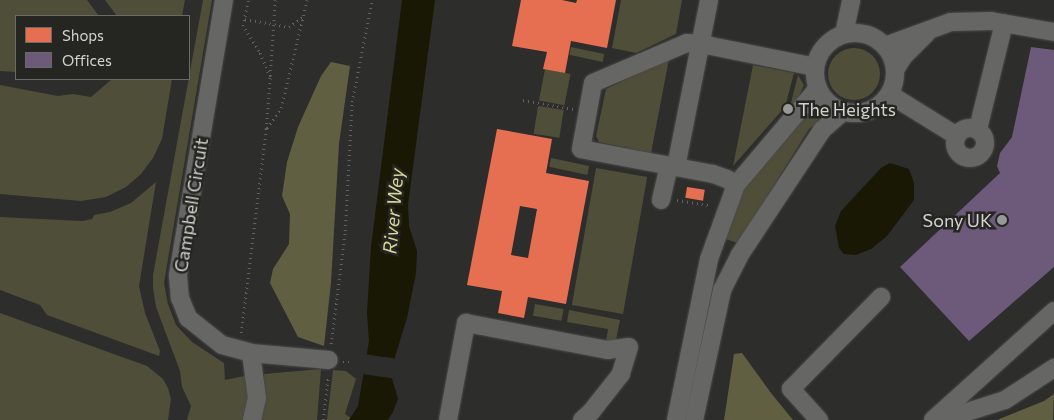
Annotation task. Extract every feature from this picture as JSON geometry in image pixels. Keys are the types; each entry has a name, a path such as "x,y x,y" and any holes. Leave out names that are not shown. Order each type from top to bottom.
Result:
{"street":[{"name":"Campbell Circuit","path":"224,0 178,276 180,298 188,318 222,345 245,351 329,360"},
{"path":"665,200 701,44 709,0"},
{"path":"844,34 851,0"},
{"path":"885,46 951,22 991,21 1054,32"},
{"path":"978,129 964,129 957,136 955,146 960,154 975,158 983,152 986,142 978,129 1004,23"},
{"path":"895,70 903,57 928,31"},
{"path":"844,34 867,34 885,46 892,57 895,70 894,82 889,94 880,104 869,110 856,113 844,111 824,98 818,88 815,67 822,50 828,43 844,34"},
{"path":"736,186 727,179 713,174 581,149 593,83 686,44 701,44 815,67"},
{"path":"676,420 709,259 736,186 818,88"},
{"path":"889,94 957,136"},
{"path":"694,420 722,290 739,256 822,130 844,111"},
{"path":"715,243 739,256"},
{"path":"819,420 791,389 881,297"},
{"path":"933,420 1054,311"},
{"path":"448,420 466,323 607,350 629,347 621,374 582,420"},
{"path":"245,351 257,398 252,420"},
{"path":"942,420 1005,400 1054,368"}],"path":[{"path":"248,0 243,26 259,51 270,77"},
{"path":"245,351 266,129 275,0"},
{"path":"266,129 281,108 307,0"},
{"path":"323,420 345,231 352,102 372,0"},
{"path":"245,19 272,26 289,27 304,16"},
{"path":"523,100 588,112"},
{"path":"665,200 710,205"}],"shaded area":[{"path":"0,0 87,0 98,15 15,15 15,72 0,71"},
{"path":"105,0 185,0 182,15 116,15"},
{"path":"203,0 212,0 164,283 168,304 176,325 192,342 224,363 225,380 249,375 248,420 187,420 191,406 182,387 180,371 156,307 153,275 188,80 190,80"},
{"path":"621,0 682,0 676,34 636,53 612,48"},
{"path":"571,47 604,54 603,62 569,55"},
{"path":"854,48 864,50 872,56 878,64 880,74 878,84 872,92 864,98 854,100 844,98 836,92 830,84 828,74 830,64 836,56 844,50"},
{"path":"669,59 651,153 599,142 596,136 606,89"},
{"path":"331,62 350,66 339,144 331,283 324,346 298,337 270,283 273,269 289,244 290,214 282,196 287,162 298,127 321,76"},
{"path":"753,65 794,73 785,107 733,166"},
{"path":"545,69 571,74 564,105 539,100"},
{"path":"798,75 804,85 797,101 789,111"},
{"path":"111,80 172,80 162,139 153,158 141,174 126,187 106,197 81,201 0,194 0,85 58,96 73,94 91,97"},
{"path":"812,105 825,117 809,129 738,243 722,238 741,193 804,119"},
{"path":"538,106 564,110 559,138 534,134"},
{"path":"551,158 589,166 587,175 549,167"},
{"path":"596,168 647,177 623,314 572,305"},
{"path":"156,182 139,286 145,313 160,351 159,356 47,315 40,305 0,290 0,217 83,221 92,219 94,215 110,212 131,203"},
{"path":"535,304 564,309 561,321 533,316"},
{"path":"569,310 620,320 616,340 606,342 608,329 567,322"},
{"path":"0,313 147,366 163,379 168,388 171,399 168,420 0,420"},
{"path":"742,353 793,420 724,420 734,354"},
{"path":"321,369 317,420 260,420 265,400 264,374"},
{"path":"333,370 346,371 356,379 345,414 351,418 349,420 327,420"},
{"path":"1054,394 1053,420 997,420 1044,401"}],"water":[{"name":"River Wey","path":"402,0 435,0 408,205 409,226 417,251 416,273 407,318 395,357 392,378 398,399 393,412 388,420 349,420 358,406 369,341 367,313 371,247"},
{"path":"890,163 909,169 914,183 914,200 887,236 871,249 856,255 844,254 839,248 835,226 841,211 881,168"}],"pier":[{"path":"363,354 397,359 394,379 360,374"}],"building: Shops":[{"path":"521,0 562,0 576,3 577,0 616,0 607,48 571,41 565,73 543,69 547,52 512,46"},
{"path":"497,129 552,139 546,173 589,181 566,304 528,297 524,318 498,313 502,291 467,285","holes":["520,206 537,209 528,258 511,255"]},
{"path":"687,187 705,190 703,201 685,198"}],"building: Offices":[{"name":"Sony UK","path":"1031,47 1054,50 1054,267 969,341 900,267 1000,173 997,166 1000,153 1012,137"}],"place":[{"name":"The Heights","path":"788,109"},
{"name":"Sony UK","path":"1002,220"}]}
